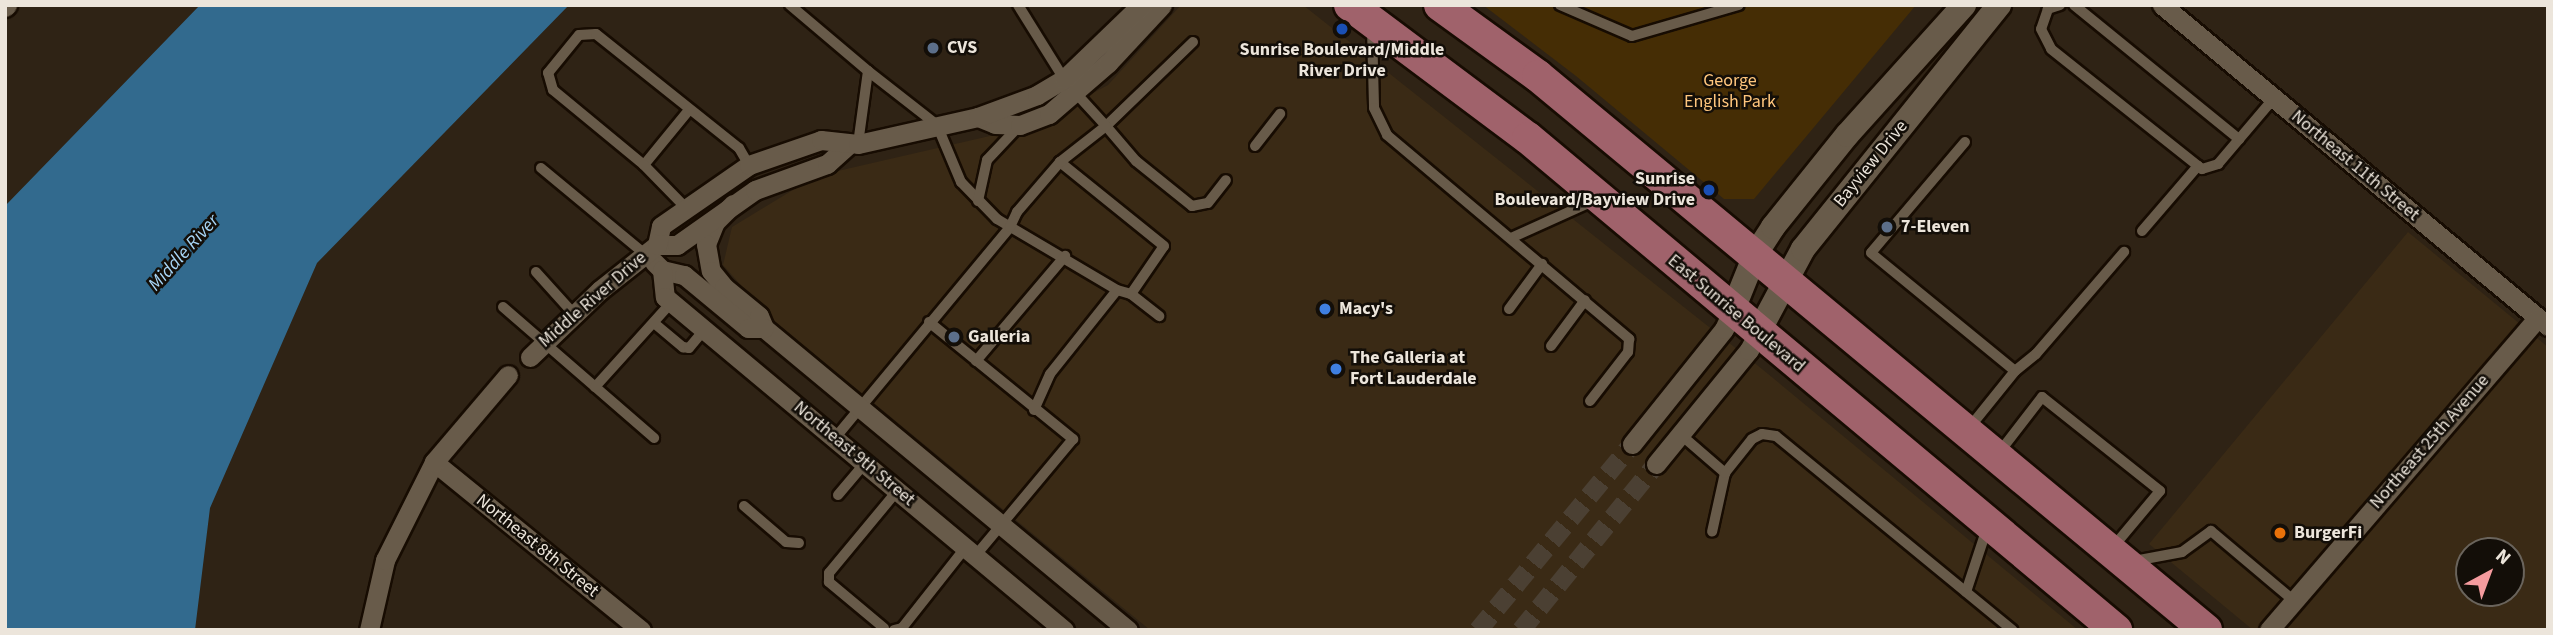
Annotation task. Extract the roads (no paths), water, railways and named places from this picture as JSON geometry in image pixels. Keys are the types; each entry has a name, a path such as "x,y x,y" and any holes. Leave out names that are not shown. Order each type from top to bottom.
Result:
{"main road":[{"path":"1440,5 1538,76 2206,630"},
{"name":"East Sunrise Boulevard","path":"1361,14 1528,138 1732,312 2113,629"}],"street":[{"name":"Middle River Drive","path":"978,117 995,124 1020,125 1049,114 1069,85 1141,5"},
{"name":"Middle River Drive","path":"537,350 574,314 651,249 661,226 684,206 749,165 821,140 853,145 978,117 1037,94 1069,85 1108,64 1162,5"},
{"name":"Bayview Drive","path":"1732,312 1755,255 1847,135 1964,5"},
{"name":"Bayview Drive","path":"1758,333 1784,279 1999,5"},
{"name":"Northeast 11th Street","path":"2162,5 2542,322"},
{"name":"Middle River Drive","path":"651,249 677,245 733,204 775,180 827,164 853,145"},
{"path":"733,204 715,222 706,244 710,271 759,316 764,328 1128,630"},
{"path":"651,249 662,270 665,297 671,303"},
{"path":"662,270 684,275 748,328 764,328"},
{"name":"Northeast 9th Street","path":"671,303 1064,630"},
{"path":"1632,444 1718,337 1732,312"},
{"name":"Northeast 25th Avenue","path":"2269,630 2542,322"},
{"path":"1657,464 1758,333"},
{"path":"369,630 385,560 434,462 508,375"},
{"name":"Northeast 8th Street","path":"434,462 641,630"}],"lane":[{"path":"1018,5 1069,85 1136,161 1192,206 1208,203 1226,180"},
{"path":"1560,5 1632,36 1739,5"},
{"path":"2060,5 2048,9 2041,29 2051,49 2198,166"},
{"path":"2074,5 2239,139"},
{"path":"796,7 868,71 937,125 950,165 978,201 1010,227 1065,256 1117,290 1131,294 1159,316"},
{"path":"1361,14 1374,108 1387,135 1629,339 1628,352 1590,401"},
{"path":"684,206 644,165 553,90 548,73 579,35 596,34 739,148 749,165"},
{"path":"835,438 1010,227 1017,212 1060,162 1105,126 1193,42"},
{"path":"853,145 868,71"},
{"path":"2142,231 2198,166 2218,164 2274,98"},
{"path":"644,165 690,110"},
{"path":"1255,146 1280,114"},
{"path":"978,201 987,160 1020,125"},
{"path":"1965,142 1871,253 2015,371"},
{"path":"1060,162 1164,246 1131,294"},
{"path":"541,168 651,249"},
{"path":"1511,238 1598,199"},
{"path":"1966,431 2015,371 2036,354 2124,252"},
{"path":"976,362 1065,256"},
{"path":"1509,309 1542,264"},
{"path":"536,272 574,314"},
{"path":"1034,410 1050,374 1117,290"},
{"path":"1551,346 1585,300"},
{"path":"594,387 671,303"},
{"path":"503,307 537,350 594,387 654,438"},
{"path":"898,490 830,573 829,582 889,629 902,628 971,551 1002,525 1073,439 929,322"},
{"path":"654,323 683,347 689,348 704,330"},
{"path":"1997,456 2042,397 2160,491 2118,556"},
{"path":"1680,435 1725,473"},
{"path":"1712,532 1725,473 1752,439 1776,436 2012,630"},
{"path":"838,495 865,463"},
{"path":"744,506 786,542 799,543"},
{"path":"1966,592 1989,524"},
{"path":"2118,556 2182,552 2211,531 2294,601"}],"water":[{"name":"Middle River","path":"200,5 569,5 317,263 210,508 195,630 5,630 5,206"}],"tunnel":[{"path":"1478,630 1632,444"},
{"path":"1521,630 1656,464"}],"place":[{"name":"Sunrise Boulevard/Middle River Drive","path":"1342,29"},
{"name":"CVS","path":"933,48"},
{"name":"Sunrise Boulevard/Bayview Drive","path":"1709,190"},
{"name":"7-Eleven","path":"1887,227"},
{"name":"Macy's","path":"1325,309"},
{"name":"Galleria","path":"954,337"},
{"name":"The Galleria at Fort Lauderdale","path":"1336,369"},
{"name":"BurgerFi","path":"2280,533"}],"park label":[{"name":"George English Park","path":"1730,92"}]}
